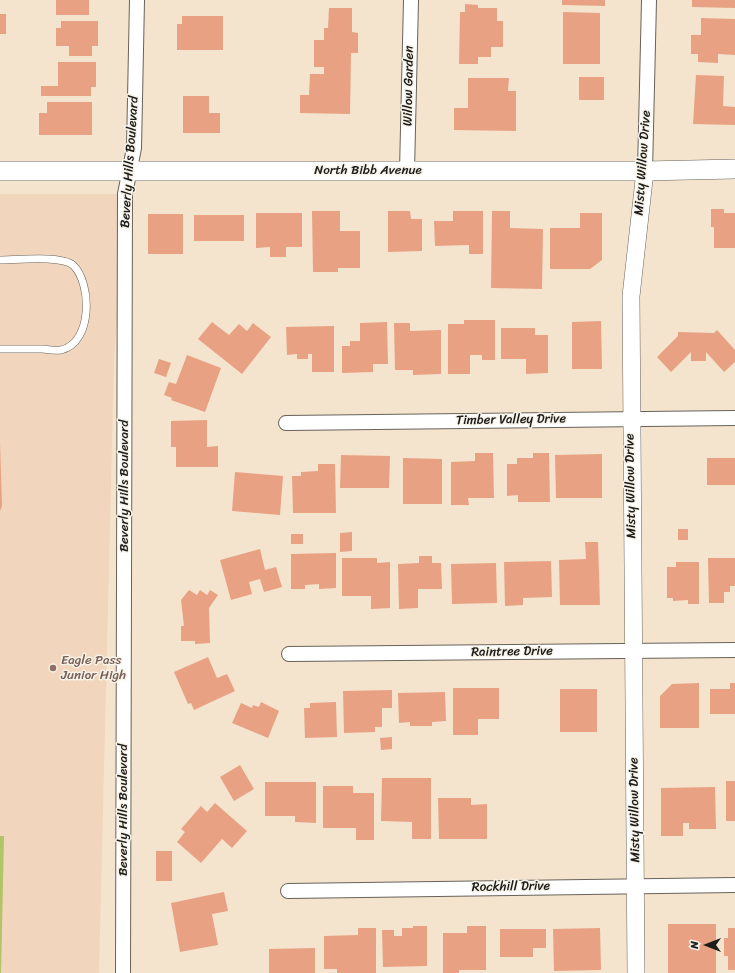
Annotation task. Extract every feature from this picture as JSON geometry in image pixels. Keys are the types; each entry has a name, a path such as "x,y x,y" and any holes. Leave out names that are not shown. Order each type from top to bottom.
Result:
{"main road":[{"name":"North Bibb Avenue","path":"0,171 645,171 735,169"}],"street":[{"name":"Beverly Hills Boulevard","path":"123,973 125,194 134,148 137,0"},
{"name":"Willow Garden","path":"407,171 411,0"},
{"name":"Misty Willow Drive","path":"636,973 631,296 645,171 649,0"},
{"name":"Timber Valley Drive","path":"286,423 735,418"},
{"name":"Raintree Drive","path":"289,654 735,650"},
{"name":"Rockhill Drive","path":"288,891 735,885"}],"lane":[{"path":"0,260 54,259 72,265 83,281 86,297 86,314 82,330 75,341 62,350 0,349"}],"shaded area":[{"name":"Eagle Pass Junior High","path":"0,194 125,194 114,363 99,973 0,973"}],"green space":[{"path":"0,836 4,836 1,973 0,973"}],"building":[{"path":"56,0 89,0 89,15 56,15"},
{"path":"562,0 605,0 605,6 562,5"},
{"path":"692,0 735,0 735,8 692,7"},
{"path":"465,4 478,5 478,8 497,8 497,21 503,21 503,47 491,47 491,57 478,57 478,64 459,64 460,12 465,12"},
{"path":"329,8 352,8 352,32 358,33 358,53 351,53 350,114 300,113 300,95 309,95 310,74 324,74 324,67 314,67 314,40 324,40 324,28 328,28"},
{"path":"563,12 600,13 600,64 563,64"},
{"path":"0,14 6,14 6,34 0,34"},
{"path":"182,16 223,16 223,50 177,50 177,24 182,24"},
{"path":"701,18 735,19 735,55 718,54 718,63 698,62 698,54 691,54 691,35 701,35"},
{"path":"61,21 98,21 98,46 92,46 92,56 69,56 69,46 56,46 56,28 61,28"},
{"path":"58,62 96,62 96,87 91,87 91,96 41,96 41,86 58,86"},
{"path":"696,75 724,76 723,106 735,107 735,125 693,124"},
{"path":"579,77 604,77 604,100 579,100"},
{"path":"468,78 509,78 508,91 516,91 516,131 454,130 454,108 468,108"},
{"path":"183,96 209,96 209,113 220,113 220,133 183,133"},
{"path":"47,102 92,102 92,135 39,135 39,113 47,113"},
{"path":"711,209 724,209 724,213 735,213 735,248 714,248 714,227 711,227"},
{"path":"312,211 340,211 340,231 360,231 360,268 338,268 338,272 313,272"},
{"path":"388,211 410,211 411,219 422,219 422,251 388,252"},
{"path":"453,211 483,211 483,254 469,254 469,245 435,246 434,221 453,221"},
{"path":"492,211 510,211 510,228 543,229 542,289 491,288"},
{"path":"256,213 302,213 302,247 286,247 286,257 270,257 270,247 256,248"},
{"path":"580,213 602,213 602,260 590,269 550,269 550,228 580,228"},
{"path":"148,214 183,214 183,254 148,254"},
{"path":"194,215 244,215 244,241 194,241"},
{"path":"464,320 495,320 495,360 482,360 482,355 470,355 470,374 448,374 448,324 464,324"},
{"path":"601,321 602,369 572,369 572,322"},
{"path":"212,322 229,335 239,324 247,331 253,323 271,337 242,374 198,339"},
{"path":"387,322 388,364 373,364 373,372 342,373 342,346 350,346 350,341 360,341 360,323"},
{"path":"394,323 410,323 410,331 441,330 441,374 413,375 413,370 395,370"},
{"path":"334,326 334,372 312,372 312,354 308,354 308,359 297,359 297,354 287,355 286,327"},
{"path":"501,328 535,328 535,335 548,335 548,373 526,374 526,359 501,359"},
{"path":"717,330 735,350 735,362 724,372 706,352 706,361 691,361 691,352 671,372 657,357 678,336 678,332 714,333"},
{"path":"187,355 221,368 205,412 171,400 172,398 164,395 169,382 176,384"},
{"path":"159,359 171,363 166,377 154,373"},
{"path":"207,420 207,447 218,446 218,467 176,467 176,447 171,447 171,421"},
{"path":"0,442 2,506 0,511"},
{"path":"475,453 493,453 494,498 468,498 469,505 451,505 451,462 475,461"},
{"path":"533,453 549,453 550,502 518,502 518,495 507,496 507,464 517,464 517,458 533,458"},
{"path":"602,454 602,498 556,498 555,455"},
{"path":"341,455 390,456 389,488 340,488"},
{"path":"403,458 442,459 442,504 403,504"},
{"path":"707,458 735,458 735,485 707,485"},
{"path":"318,464 335,464 336,513 293,513 292,476 301,476 301,472 318,471"},
{"path":"235,472 283,476 280,515 232,511"},
{"path":"678,529 688,529 688,540 678,540"},
{"path":"352,532 352,551 340,552 340,533"},
{"path":"291,534 303,534 303,544 291,544"},
{"path":"585,542 598,542 600,605 560,605 559,560 586,559"},
{"path":"260,549 265,570 276,567 282,587 264,592 260,579 249,582 252,594 231,600 220,560"},
{"path":"336,553 336,588 319,589 319,584 305,585 305,589 291,589 291,554"},
{"path":"419,556 432,556 432,563 441,563 442,589 418,589 418,608 399,609 398,564 419,563"},
{"path":"342,558 377,558 377,563 390,562 390,608 371,609 371,596 342,596"},
{"path":"708,558 735,558 735,586 730,586 730,592 724,592 724,603 709,603"},
{"path":"551,561 552,597 523,598 523,605 505,606 504,562"},
{"path":"676,562 699,562 699,604 688,604 688,600 673,601 673,598 667,598 667,567 676,567"},
{"path":"496,563 497,603 452,604 451,564"},
{"path":"189,590 197,595 200,590 207,595 210,590 218,595 209,608 210,643 195,644 195,641 181,641 181,626 184,626 181,600"},
{"path":"208,657 217,678 227,674 235,691 194,710 191,703 188,704 174,672"},
{"path":"699,683 699,728 660,728 660,696 672,684"},
{"path":"730,683 735,683 735,714 710,714 710,689 730,689"},
{"path":"453,688 499,688 499,719 478,719 478,735 453,735"},
{"path":"560,689 597,689 597,732 560,732"},
{"path":"392,690 392,708 382,708 382,727 375,727 375,732 344,733 343,691"},
{"path":"445,692 446,721 432,722 432,726 410,726 410,722 399,723 398,693"},
{"path":"261,702 279,711 268,738 232,723 241,703 252,708 253,705 259,707"},
{"path":"336,702 337,737 305,738 304,708 310,708 310,703"},
{"path":"392,737 392,749 381,750 380,738"},
{"path":"240,765 254,789 234,801 220,777"},
{"path":"382,778 431,778 431,839 412,839 412,822 381,821"},
{"path":"726,781 735,781 735,821 726,821"},
{"path":"265,782 316,782 316,823 295,822 295,816 265,816"},
{"path":"323,786 353,786 353,793 374,793 374,840 356,840 356,828 323,828"},
{"path":"715,787 716,829 689,829 689,823 683,823 683,836 661,836 661,788"},
{"path":"438,798 471,798 471,805 487,804 487,839 439,839"},
{"path":"215,803 247,831 232,848 222,839 201,863 177,842 185,832 181,829 201,806 207,812"},
{"path":"156,851 172,851 172,881 156,881"},
{"path":"224,892 228,911 212,914 218,945 180,952 171,903"},
{"path":"668,924 716,924 716,973 668,973"},
{"path":"413,926 427,926 427,966 383,967 382,930 394,930 394,936 402,936 402,928 413,928"},
{"path":"467,926 486,926 486,970 459,970 459,973 443,973 443,933 467,933"},
{"path":"358,928 376,928 376,973 337,973 337,969 324,969 324,936 358,935"},
{"path":"600,928 601,970 554,971 553,929"},
{"path":"728,928 735,928 735,970 728,970 728,956 724,956 724,938 728,938"},
{"path":"500,929 546,929 546,948 533,948 533,957 500,957"},
{"path":"315,948 315,973 269,973 269,949"}],"place":[{"name":"Eagle Pass Junior High","path":"53,668"}]}
